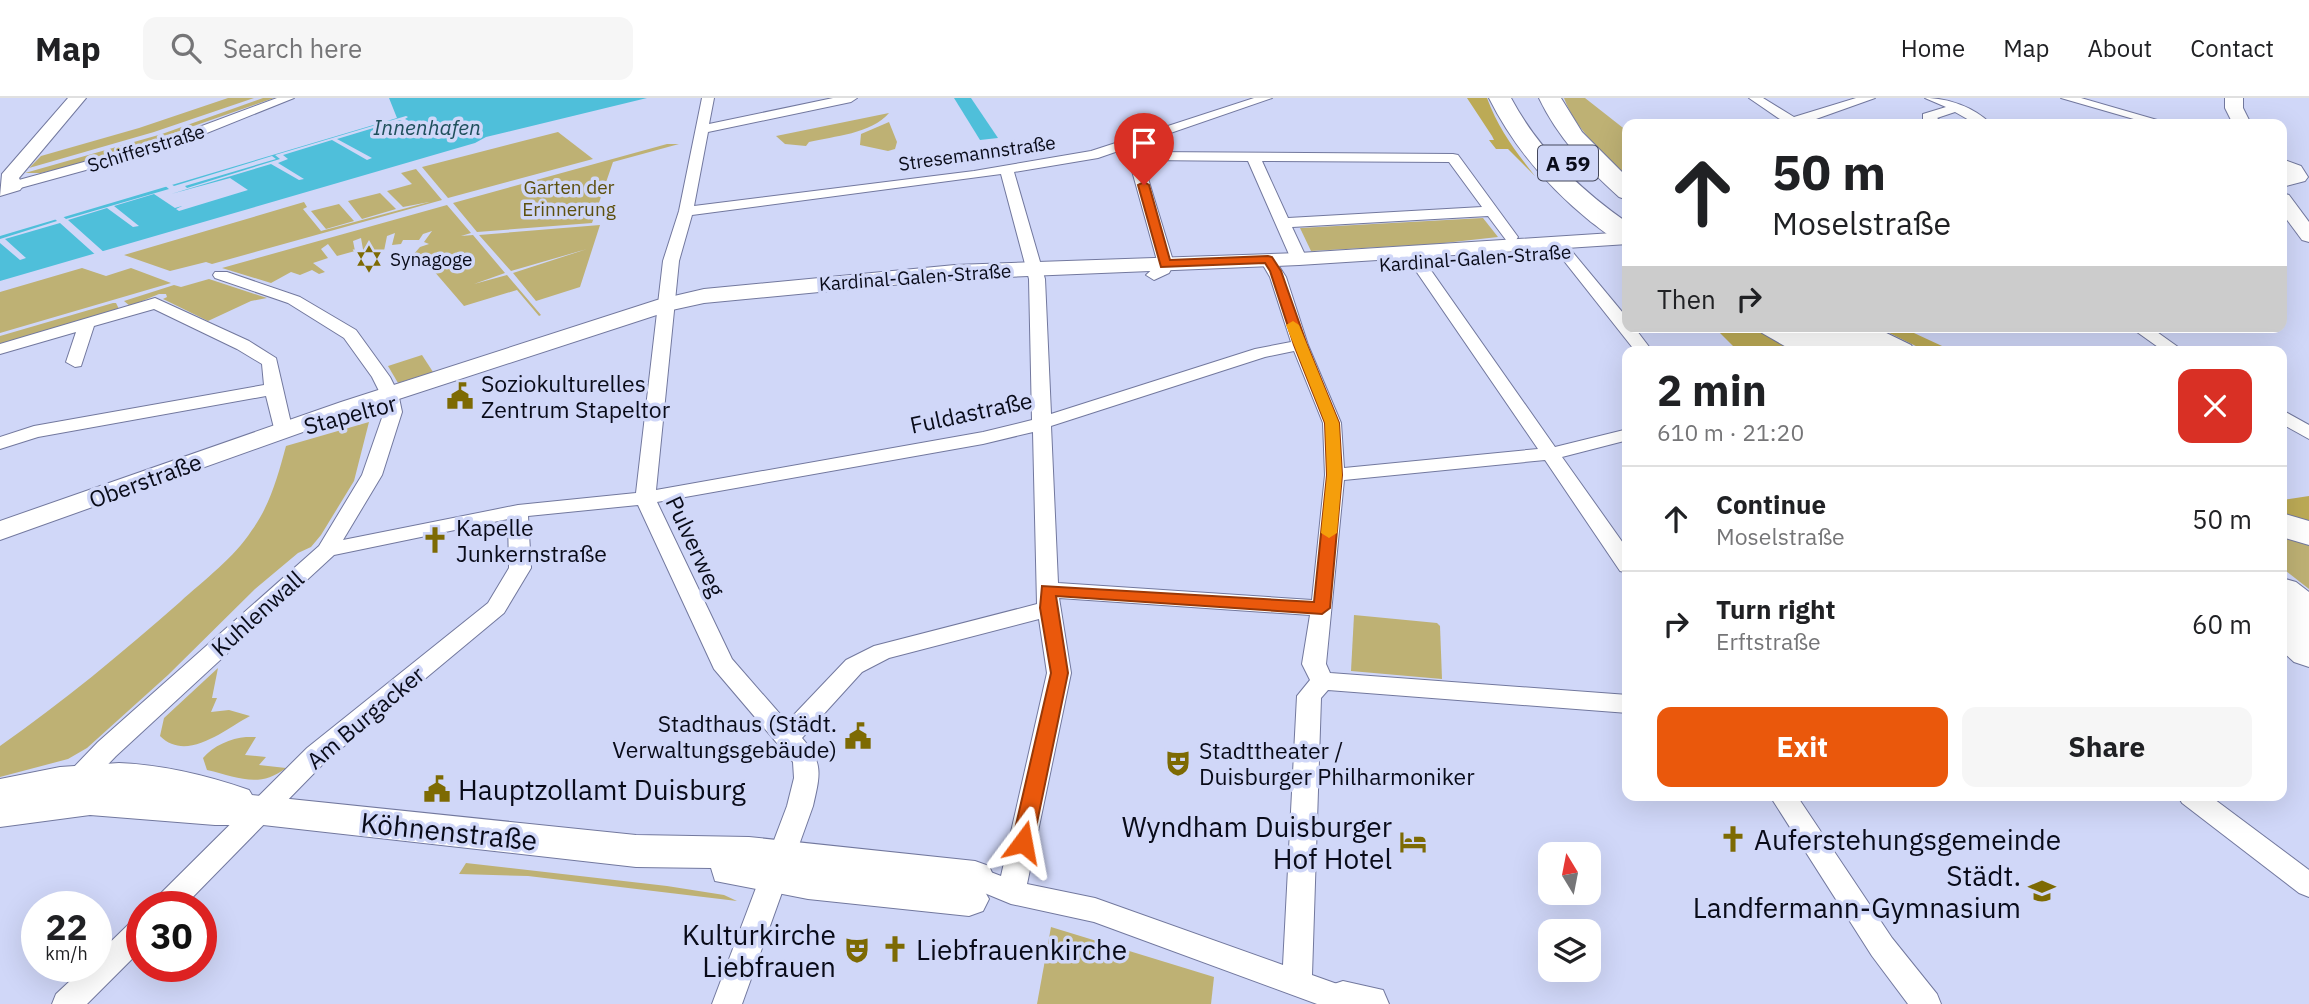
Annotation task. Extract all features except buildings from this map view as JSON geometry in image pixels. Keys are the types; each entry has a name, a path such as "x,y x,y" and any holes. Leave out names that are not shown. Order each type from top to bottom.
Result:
{"highway":[{"path":"1500,98 1511,122 1529,149 1554,177 1591,211 1622,233"},
{"name":"A 59","path":"1521,98 1524,108 1555,149 1582,178 1622,212"},
{"name":"A 59","path":"1550,98 1572,136 1622,187"},
{"path":"1581,247 1598,234 1598,223 1591,211"},
{"path":"1581,247 1622,252"},
{"path":"1784,333 1808,346"},
{"path":"1824,333 1849,346"},
{"path":"1862,333 1888,346"},
{"path":"2287,526 2309,533"},
{"path":"2287,594 2309,612"},
{"path":"2287,632 2309,652"}],"main road":[{"path":"6,188 9,178 77,98"},
{"path":"2291,183 2309,236"},
{"name":"Kardinal-Galen-Straße","path":"1581,247 1622,238"},
{"name":"Kardinal-Galen-Straße","path":"665,309 1036,274 1272,265 1581,247 1622,248"},
{"name":"Kardinal-Galen-Straße","path":"1272,265 1299,259 1415,257"},
{"name":"Stapeltor","path":"288,431 665,309"},
{"name":"Oberstraße","path":"0,531 288,431"},
{"path":"0,793 77,789"},
{"path":"0,812 77,789"},
{"name":"Köhnenstraße","path":"77,789 134,802 215,810 263,810 972,888"}],"street":[{"name":"Schifferstraße","path":"6,188 172,142 288,98"},
{"name":"Pulverweg","path":"708,98 686,211 671,261 645,498 722,663 788,737 805,760 807,778 778,868 727,1004"},
{"path":"702,129 851,98"},
{"name":"Stresemannstraße","path":"686,211 1007,170 1093,155 1266,98"},
{"path":"1755,98 1788,119"},
{"path":"1798,119 1868,98"},
{"path":"1931,98 1976,119"},
{"path":"2067,98 2146,119"},
{"path":"1930,119 1927,117 1956,108"},
{"path":"1160,270 1136,160 1152,155 1452,158 1511,237"},
{"path":"1253,156 1299,259"},
{"path":"1007,170 1036,274 1048,599 1059,673 1011,892"},
{"path":"1284,223 1492,211"},
{"path":"1581,247 1622,314"},
{"path":"1415,257 1622,557"},
{"path":"1272,265 1300,345 1332,423 1335,475 1314,664 1322,681"},
{"path":"221,275 294,299 350,334 375,366 391,398"},
{"path":"0,349 155,303 261,355 270,362 273,389 288,431"},
{"path":"75,362 87,323"},
{"path":"2147,333 2167,346"},
{"name":"Fuldastraße","path":"327,550 518,511 645,498 983,438 1261,353 1300,345"},
{"path":"0,443 32,429 273,389"},
{"name":"Kuhlenwall","path":"77,789 176,686 327,550 372,475 393,412 391,398"},
{"path":"2287,419 2309,433"},
{"path":"1335,475 1550,454 1622,436"},
{"name":"Am Burgacker","path":"181,891 316,755 496,608 520,568 518,511"},
{"path":"788,737 854,666 873,657 1048,599 1322,608"},
{"path":"1322,681 1622,704"},
{"path":"1297,982 1309,696 1322,681"},
{"path":"1786,801 1882,947 1926,1004"},
{"path":"2198,801 2309,885"},
{"path":"972,888 1011,892 1095,910 1355,1003"},
{"path":"67,1004 126,946"},
{"path":"1882,947 1910,1004"}],"green space":[{"path":"228,98 254,98 154,132 29,168 41,156 139,128"},
{"path":"263,98 274,98 102,158 41,173 25,173 162,134"},
{"path":"1564,98 1585,98 1622,127 1622,172 1583,131"},
{"path":"889,113 862,130 809,142 806,146 785,144 776,136"},
{"path":"889,122 897,142 895,149 888,151 860,145 861,134"},
{"name":"Garten der Erinnerung","path":"558,132 593,159 448,198 422,167"},
{"name":"Garten der Erinnerung","path":"667,144 679,144 613,162 592,223 477,232 453,203"},
{"path":"416,169 442,200 212,264 206,262 170,271 124,255 304,202 307,207 303,209 321,231 429,202 403,207 387,191 412,184 401,173"},
{"path":"380,193 396,209 362,219 348,201"},
{"path":"339,204 354,221 326,229 311,211"},
{"name":"Garten der Erinnerung","path":"447,205 471,233 461,236 473,235 505,273 474,284 507,275 541,315 539,316 517,290 464,306 427,263 402,268 416,256 413,255 420,247 429,244 424,242 432,231 423,234 419,240 403,240 401,244 392,245 395,233 387,236 384,251 364,255 361,238 353,241 355,251 337,256 328,244 321,249 328,258 313,263 325,272 319,274 312,270 300,275 291,272 271,283 222,268"},
{"path":"1483,218 1498,237 1435,244 1311,251 1300,228"},
{"name":"Garten der Erinnerung","path":"600,225 580,287 536,301 513,273 587,249 511,271 479,235"},
{"path":"82,268 106,276 131,268 171,283 0,333 0,292"},
{"path":"209,279 267,298 251,301 208,321 163,299 167,297 166,294 159,294 130,306 124,301 174,285 181,287"},
{"path":"116,303 119,309 0,344 0,336"},
{"path":"422,355 433,372 398,383 388,366"},
{"path":"369,422 354,481 311,547 298,553 255,589 168,675 87,748 68,759 0,777 0,746 114,658 237,550 264,511 286,446"},
{"path":"2287,533 2309,540 2309,589 2287,572"},
{"path":"1354,615 1437,623 1440,626 1442,679 1351,671"},
{"path":"218,668 212,698 217,698 211,712 229,710 250,716 218,735 194,745 182,746 160,736 164,718"},
{"path":"256,737 245,755 266,757 259,765 286,768 257,780 207,770 203,758 207,754 223,743"},
{"path":"466,863 667,886 724,895 737,901 528,876 459,874"},
{"path":"1051,927 1214,977 1211,1004 1037,1004"}],"shaded area":[{"path":"1467,98 1487,98 1508,139 1535,176 1508,149 1496,149 1489,140 1494,140 1492,136"},
{"path":"1720,333 1766,333 1789,346 1733,346"},
{"path":"1889,333 1914,333 1942,346 1916,346"},
{"path":"2309,496 2309,524 2287,517 2287,499"}],"water":[{"name":"Innenhafen","path":"389,98 647,98 486,137 475,143 0,281 0,236 397,118"},
{"path":"954,98 971,98 998,138 980,140"}],"pier":[{"path":"408,117 405,119 443,138 438,139 400,120 337,139 372,158 367,160 332,140 283,155 288,159 278,163 304,179 299,180 271,164 171,194 230,178 248,190 179,211 176,209 182,206 175,208 154,194 114,206 139,226 133,227 107,208 68,220 106,254 98,257 60,223 5,239 26,258 20,260 0,243 0,239 57,221 53,217 61,215 66,219 169,189 163,184 168,182 174,186 272,156 276,159 185,186 187,188 280,159 275,155"}],"slow traffic":[{"path":"1293,325 1332,423 1335,475 1329,533"}],"place":[{"name":"Synagoge","path":"369,259"},
{"name":"Soziokulturelles Zentrum Stapeltor","path":"460,396"},
{"name":"Kapelle Junkernstraße","path":"435,540"},
{"name":"Stadthaus (Städt. Verwaltungsgebäude)","path":"858,736"},
{"name":"Stadttheater / Duisburger Philharmoniker","path":"1178,763"},
{"name":"Hauptzollamt Duisburg","path":"437,789"},
{"name":"Auferstehungsgemeinde","path":"1733,839"},
{"name":"Wyndham Duisburger Hof Hotel","path":"1413,842"},
{"name":"Städt. Landfermann-Gymnasium","path":"2042,891"},
{"name":"Liebfrauenkirche","path":"895,949"},
{"name":"Kulturkirche Liebfrauen","path":"857,950"}],"route":[{"path":"1023,842 1059,673 1048,608 1048,590 1322,608 1335,475 1332,423 1300,345 1278,277 1268,260 1166,264 1144,185"}]}
